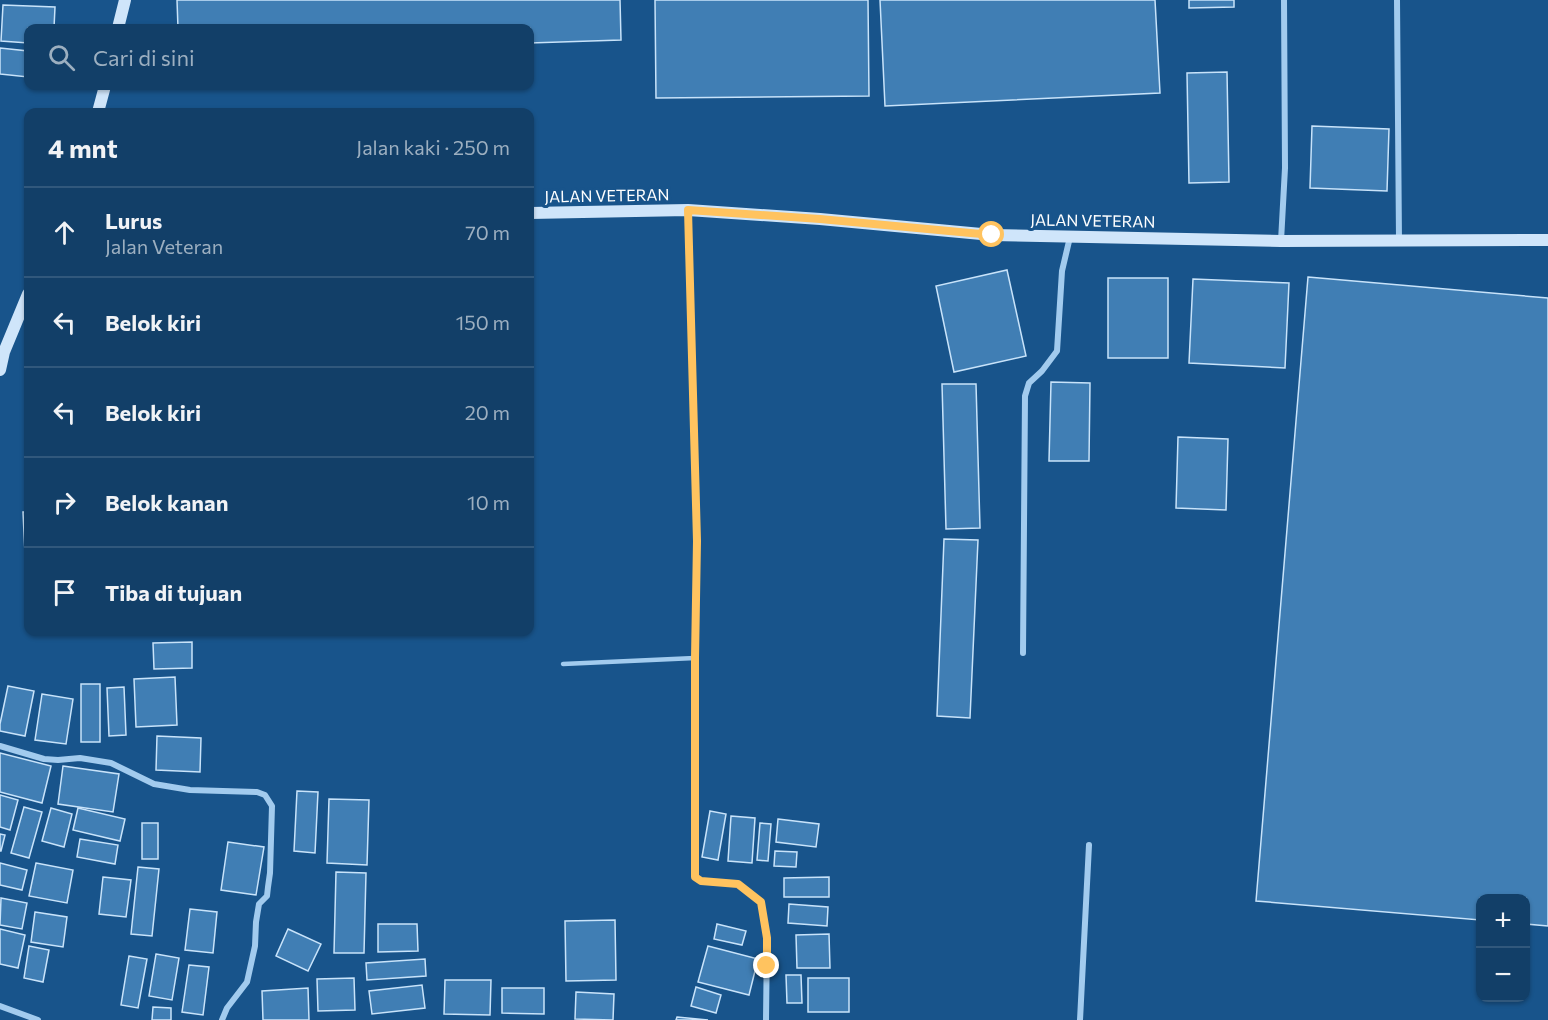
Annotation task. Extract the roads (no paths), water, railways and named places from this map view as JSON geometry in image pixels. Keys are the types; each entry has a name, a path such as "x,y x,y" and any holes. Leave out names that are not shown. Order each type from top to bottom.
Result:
{"main road":[{"path":"119,24 125,0"},
{"path":"99,108 104,90"},
{"name":"JALAN VETERAN","path":"534,213 688,210 820,219 992,235 1281,241 1548,240"},
{"path":"0,370 4,352 24,304"}],"street":[{"path":"1281,241 1284,168 1284,0"},
{"path":"1397,0 1399,240"},
{"path":"688,210 697,541 695,877 701,881 738,884 761,902 767,938 766,1020"},
{"path":"1023,654 1025,396 1029,383 1058,351 1062,271 1070,237"},
{"path":"0,746 44,759 80,758 111,763 154,784 190,790 257,792 265,795 272,806 267,896 260,904 256,922 255,946 247,982 227,1008 222,1020"},
{"path":"1080,1020 1089,845"},
{"path":"0,1006 38,1020"}],"lane":[{"path":"563,664 695,658"}]}
